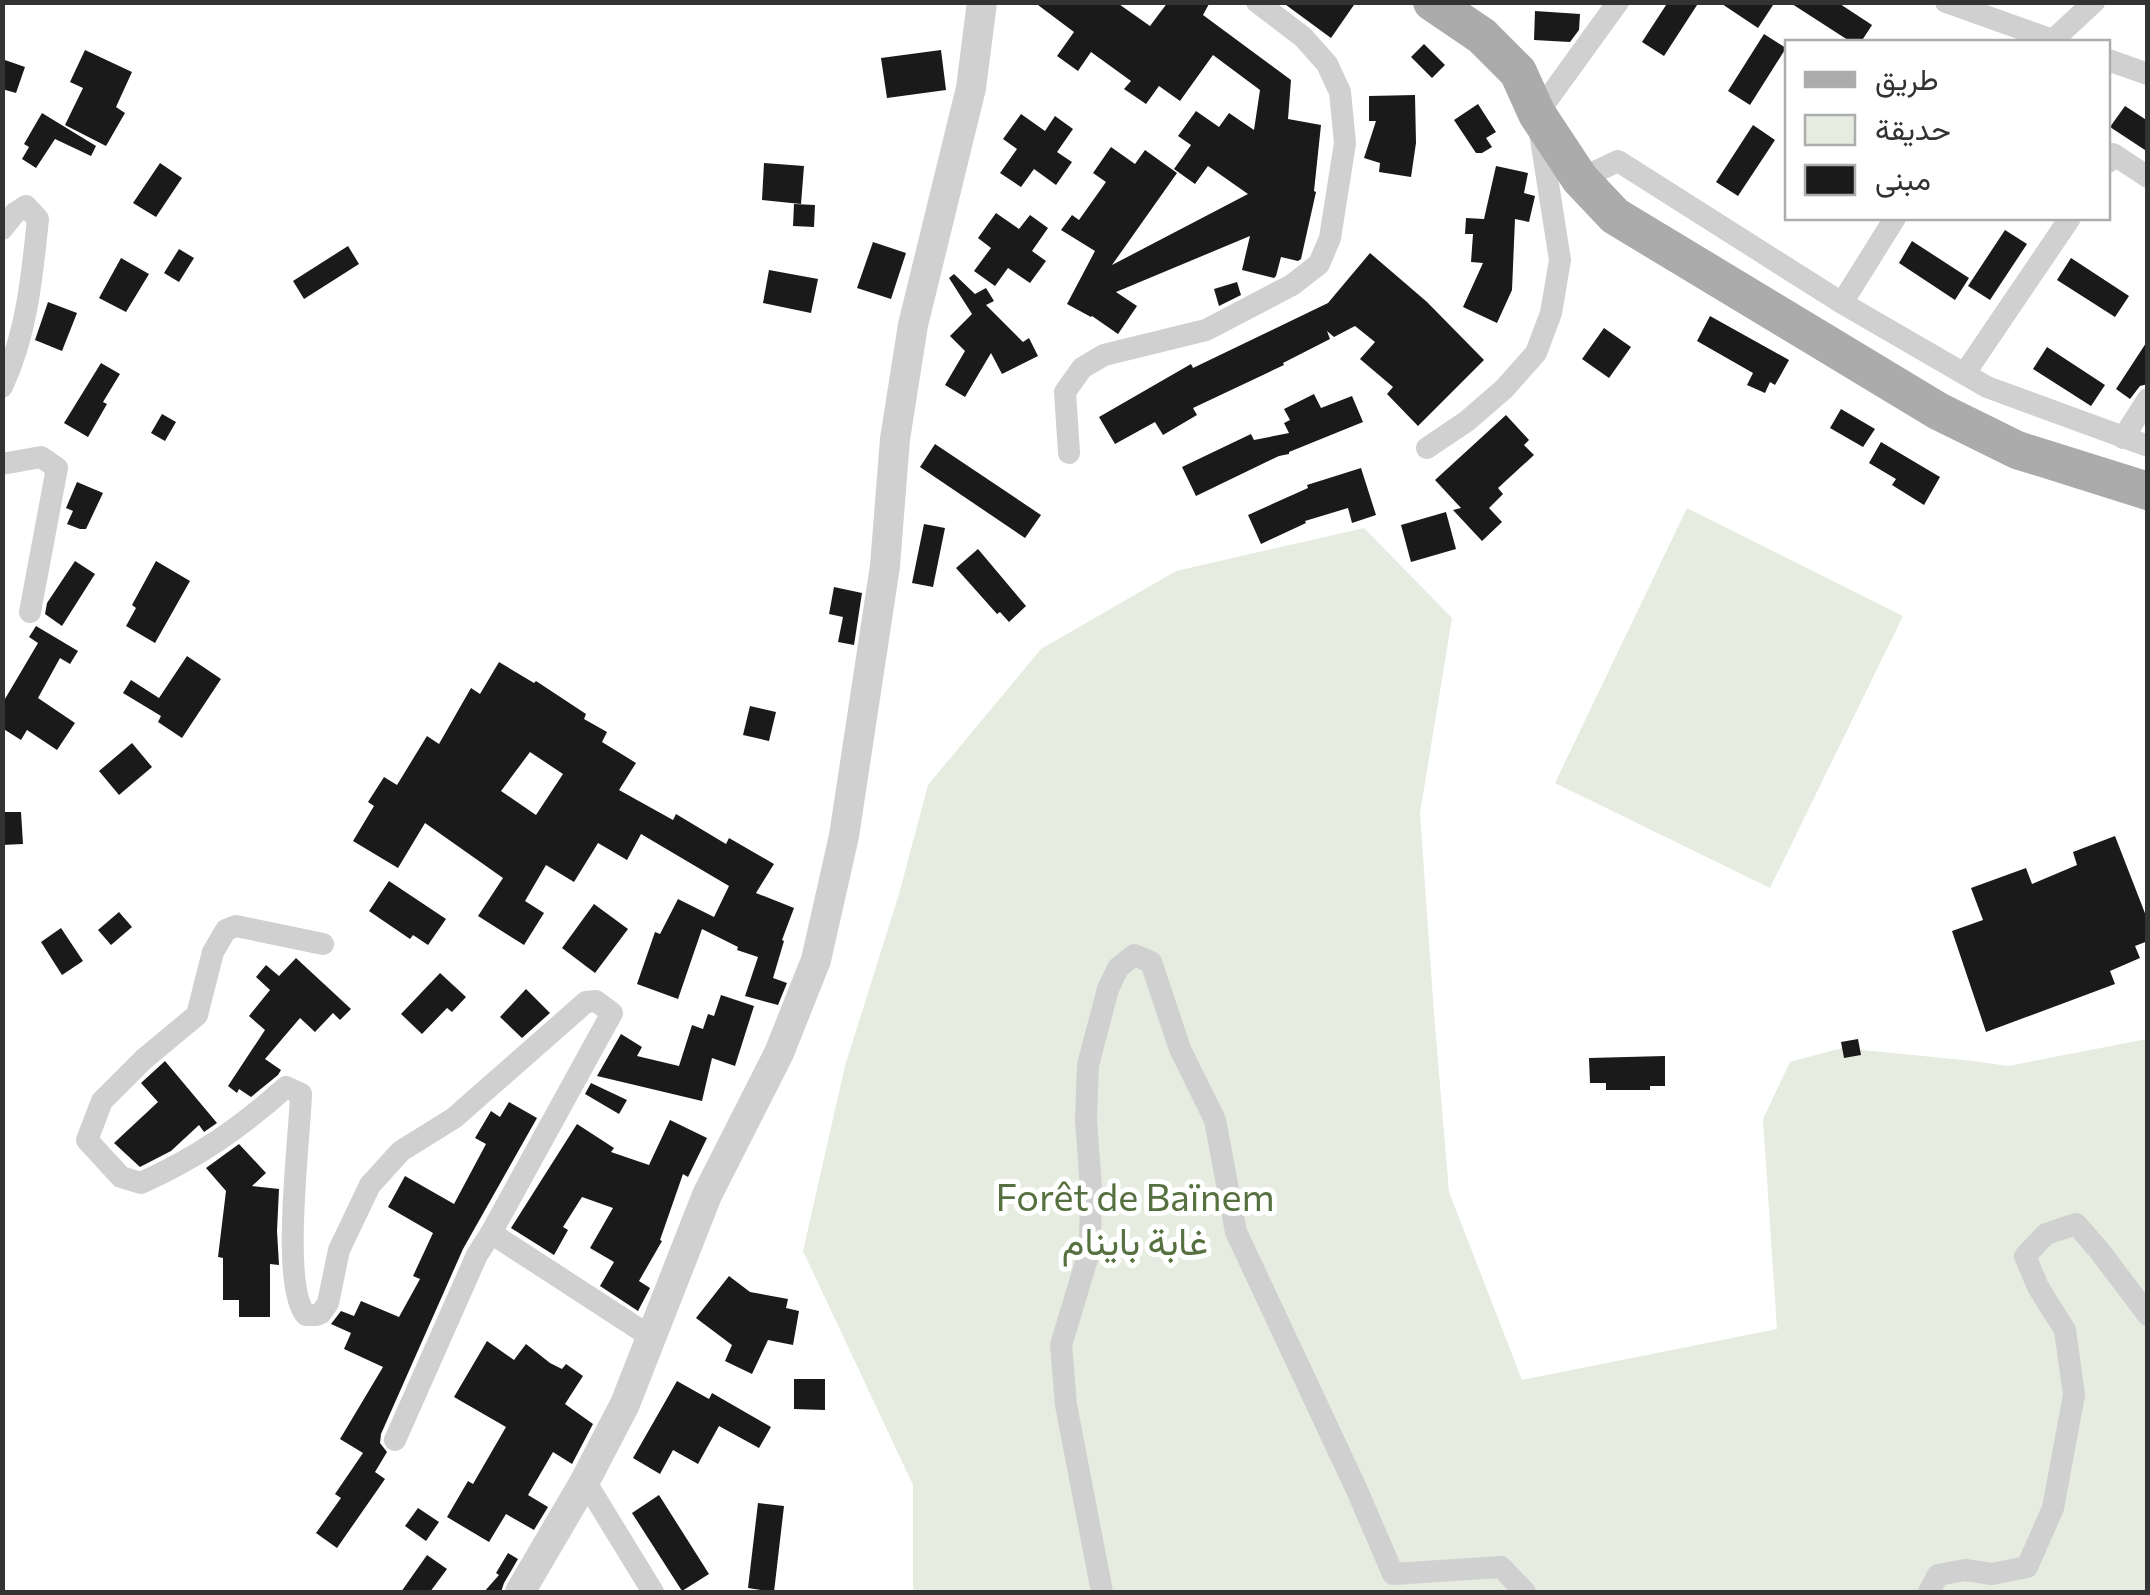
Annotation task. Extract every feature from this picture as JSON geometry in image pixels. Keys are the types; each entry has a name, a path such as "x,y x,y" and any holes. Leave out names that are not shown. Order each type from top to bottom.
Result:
{"main road":[{"path":"1432,2 1482,36 1518,72 1537,114 1580,179 1615,216 1938,410 2017,450 2148,491"}],"street":[{"path":"520,1592 625,1404 707,1195 779,1053 816,960 847,817 885,566 895,439 914,326 971,88 982,2"},
{"path":"1069,452 1066,392 1082,368 1104,355 1206,330 1292,285 1319,264 1330,238 1345,143 1340,92 1327,64 1302,37 1257,2"},
{"path":"1427,448 1504,389 1536,353 1551,313 1560,260 1537,114 1618,2"},
{"path":"1946,2 2050,40"},
{"path":"2057,40 2094,2"},
{"path":"2110,61 2148,74"},
{"path":"2110,159 2113,154 2148,177"},
{"path":"1580,179 1618,161 1842,303 1987,387 2148,446"},
{"path":"2,228 26,206 38,219 28,309 14,362 2,387"},
{"path":"1842,303 1895,220"},
{"path":"1966,373 2069,220"},
{"path":"2122,438 2148,399"},
{"path":"2,464 41,457 57,468 30,612"},
{"path":"323,944 236,926 226,930 213,952 197,1015 144,1059 102,1102 87,1140 121,1177 141,1184 186,1162 251,1118 286,1086 302,1094 294,1280 300,1309 306,1315 316,1315 328,1302 339,1250 370,1185 400,1151 454,1118 586,1002 596,1000 612,1013 492,1233 476,1255 395,1440"},
{"path":"1102,1592 1066,1405 1061,1345 1090,1249 1088,1065 1108,989 1118,968 1134,955 1151,962 1180,1049 1215,1120 1236,1232 1393,1574 1501,1567 1525,1592"},
{"path":"1929,1592 1938,1576 1965,1570 1992,1574 2027,1567 2053,1508 2074,1395 2064,1330 2025,1256 2046,1234 2076,1224 2148,1315"},
{"path":"492,1233 651,1337"},
{"path":"584,1481 648,1589"}],"green space":[{"path":"1687,508 1903,616 1770,888 1555,783"},
{"name":"Forêt de Baïnem غابة باينام","path":"1364,528 1452,618 1420,813 1449,1192 1522,1380 1777,1329 1763,1119 1790,1062 1842,1048 2008,1066 2147,1039 2147,1592 913,1592 913,1485 803,1251 845,1066 899,894 928,785 1041,649 1176,571"}],"building":[{"path":"1034,2 1116,2 1150,26 1168,2 1210,2 1203,15 1291,80 1288,119 1321,125 1316,192 1301,259 1281,257 1274,278 1242,270 1250,236 1116,292 1137,306 1118,334 1067,304 1095,251 1061,230 1072,215 1079,220 1106,182 1093,173 1111,147 1135,164 1145,150 1177,173 1112,265 1248,194 1208,166 1195,184 1174,169 1191,145 1178,136 1196,111 1219,127 1229,113 1254,130 1260,90 1213,55 1180,101 1159,86 1146,104 1124,89 1131,81 1091,52 1078,71 1057,56 1074,32"},
{"path":"1282,2 1356,2 1331,38"},
{"path":"1668,2 1699,2 1664,56 1642,42"},
{"path":"1719,2 1775,2 1758,28"},
{"path":"1789,2 1837,2 1872,25 1862,40 1848,40"},
{"path":"1535,11 1580,14 1579,30 1570,42 1534,40"},
{"path":"1764,34 1785,47 1750,105 1728,91"},
{"path":"1424,44 1445,65 1432,78 1411,57"},
{"path":"85,50 132,72 116,107 125,113 106,146 65,125 83,88 70,82"},
{"path":"941,50 946,90 887,98 881,58"},
{"path":"2,59 25,67 16,93 2,89"},
{"path":"1415,95 1416,143 1411,177 1379,172 1380,163 1364,158 1376,121 1369,121 1369,96"},
{"path":"1478,104 1496,132 1486,138 1492,147 1482,153 1476,153 1454,120"},
{"path":"2125,106 2148,121 2148,152 2110,127"},
{"path":"42,113 96,146 91,156 55,139 36,168 22,159 29,147 24,144"},
{"path":"1021,114 1045,131 1055,116 1073,129 1057,152 1072,162 1056,185 1034,169 1021,187 1000,173 1017,149 1003,139"},
{"path":"1753,125 1775,140 1738,196 1716,182"},
{"path":"160,163 182,178 156,217 133,203"},
{"path":"764,163 804,166 801,204 762,200"},
{"path":"1496,166 1528,173 1524,193 1535,196 1529,222 1515,219 1512,290 1497,323 1463,307 1483,263 1471,262 1473,234 1465,234 1466,218 1484,219"},
{"path":"794,204 815,205 814,227 793,226"},
{"path":"996,213 1019,229 1030,215 1048,228 1032,251 1046,261 1030,283 1008,268 995,286 974,271 991,248 978,238"},
{"path":"2005,230 2027,244 1990,300 1968,286"},
{"path":"1912,241 1969,278 1955,300 1899,263"},
{"path":"873,242 906,253 891,299 857,288"},
{"path":"348,246 359,264 304,299 293,281"},
{"path":"179,249 194,258 179,282 164,273"},
{"path":"1370,253 1427,302 1484,360 1418,426 1387,394 1393,387 1360,359 1375,342 1355,326 1334,337 1327,331 1330,339 1193,408 1197,415 1163,435 1155,422 1115,444 1099,417 1191,364 1193,368 1328,303"},
{"path":"121,258 149,274 126,312 99,298"},
{"path":"2071,258 2129,296 2115,317 2057,280"},
{"path":"769,270 818,279 811,313 763,303"},
{"path":"954,274 975,294 986,288 994,301 986,305 1023,342 1029,338 1038,356 1002,374 991,353 965,397 945,385 965,351 950,336 972,314 949,278"},
{"path":"1237,282 1241,295 1219,306 1214,289"},
{"path":"48,302 77,313 62,351 35,340"},
{"path":"1710,316 1789,360 1775,385 1770,382 1765,393 1747,385 1753,373 1697,341"},
{"path":"1604,328 1631,347 1609,378 1582,359"},
{"path":"2148,340 2148,384 2140,386 2130,399 2116,389"},
{"path":"2047,347 2105,385 2091,406 2033,369"},
{"path":"101,363 120,374 88,437 64,423"},
{"path":"1314,394 1321,408 1352,396 1363,422 1196,496 1182,467 1251,434 1254,440 1289,433 1284,423 1290,420 1284,409"},
{"path":"1841,409 1875,429 1863,447 1830,428"},
{"path":"162,414 176,422 165,441 151,433"},
{"path":"1506,415 1529,440 1524,445 1534,455 1498,488 1503,494 1489,508 1502,522 1482,541 1453,510 1461,508 1435,480"},
{"path":"1881,442 1940,477 1924,505 1892,485 1896,479 1869,463"},
{"path":"935,444 1041,515 1025,538 920,467"},
{"path":"1361,468 1376,515 1352,523 1348,508 1305,521 1261,544 1248,515 1308,488 1307,485"},
{"path":"77,482 103,493 86,529 67,524 73,511 66,508"},
{"path":"1446,512 1456,549 1411,562 1401,525"},
{"path":"924,524 945,528 933,587 912,583"},
{"path":"978,549 1026,606 1009,622 956,568"},
{"path":"75,561 95,574 62,626 45,614 47,603"},
{"path":"156,561 190,581 155,643 126,626 136,608 132,605"},
{"path":"834,587 862,593 854,645 838,642 843,617 829,614"},
{"path":"36,626 78,651 70,664 60,658 38,698 75,723 57,750 27,730 21,740 2,728 2,704 38,643 29,637"},
{"path":"187,656 221,679 182,738 158,722 161,716 123,693 131,680 159,698"},
{"path":"499,662 536,681 586,714 584,719 607,732 602,742 636,763 619,790 673,820 676,814 726,844 729,838 774,864 756,893 794,908 773,978 787,983 778,1005 745,996 758,957 737,950 738,947 702,929 678,999 637,984 655,932 660,934 678,899 714,917 729,886 641,834 627,860 598,843 574,882 546,865 525,901 544,913 524,945 478,916 503,878 425,823 398,868 353,841 374,806 368,802 384,777 397,785 427,736 439,744 471,688 480,694","holes":["530,752 563,774 536,815 501,791"]},
{"path":"750,706 776,712 769,741 743,735"},
{"path":"132,743 152,767 119,795 99,771"},
{"path":"2,812 21,812 23,844 2,845"},
{"path":"2115,836 2148,921 2148,941 2135,946 2140,958 2110,971 2115,984 1986,1032 1952,931 1983,920 1971,888 2026,868 2032,884 2077,865 2073,852"},
{"path":"389,881 446,919 428,945 413,935 410,939 369,911"},
{"path":"594,904 628,929 595,973 562,948"},
{"path":"119,912 132,927 111,945 98,930"},
{"path":"61,928 83,961 62,975 41,942"},
{"path":"296,958 351,1009 340,1020 333,1013 315,1032 300,1018 265,1059 281,1070 278,1075 251,1097 239,1089 237,1093 228,1086 265,1030 249,1016 270,990 256,977 266,965 279,976"},
{"path":"440,973 466,997 452,1012 447,1008 422,1034 401,1014"},
{"path":"526,989 550,1013 522,1038 500,1017"},
{"path":"721,995 754,1006 735,1066 712,1058 702,1101 597,1076 621,1034 642,1047 637,1056 679,1066 692,1025 703,1029 708,1014 714,1016"},
{"path":"1858,1039 1861,1055 1844,1058 1841,1042"},
{"path":"1665,1056 1665,1086 1606,1090 1606,1083 1590,1083 1589,1058"},
{"path":"165,1061 217,1123 204,1132 199,1125 171,1151 140,1167 114,1143 158,1102 141,1083"},
{"path":"591,1083 627,1100 619,1114 585,1094"},
{"path":"509,1102 537,1118 463,1249 381,1434 380,1443 387,1452 375,1472 385,1479 337,1548 316,1533 341,1498 335,1494 363,1453 340,1439 383,1367 344,1349 351,1333 331,1324 341,1311 354,1316 361,1301 399,1317 420,1279 413,1276 433,1233 388,1207 405,1176 454,1204 486,1144 475,1138 491,1111 500,1117"},
{"path":"670,1120 707,1138 688,1177 683,1174 662,1241 639,1281 650,1288 638,1311 600,1286 614,1262 590,1248 613,1208 582,1197 563,1227 568,1230 554,1255 511,1228 577,1124 614,1148 611,1152 649,1165"},
{"path":"239,1144 266,1173 252,1186 279,1189 279,1265 270,1264 270,1317 239,1317 239,1300 223,1300 223,1258 218,1257 226,1191 206,1168"},
{"path":"729,1276 750,1292 788,1299 786,1308 799,1311 793,1345 768,1340 752,1374 725,1361 732,1345 696,1318"},
{"path":"487,1341 514,1360 526,1344 550,1363 562,1369 566,1364 583,1376 565,1404 593,1424 572,1464 553,1452 528,1495 548,1507 534,1530 506,1514 489,1542 447,1517 468,1481 473,1484 506,1427 454,1397"},
{"path":"794,1379 825,1379 825,1410 794,1409"},
{"path":"677,1381 709,1399 712,1393 771,1427 759,1448 719,1426 698,1464 673,1450 660,1474 633,1458"},
{"path":"659,1495 709,1574 682,1591 632,1513"},
{"path":"758,1503 784,1506 774,1592 748,1588"},
{"path":"418,1508 439,1522 426,1541 405,1526"},
{"path":"508,1553 518,1559 501,1592 484,1592 499,1575 496,1573"},
{"path":"427,1555 447,1569 430,1592 401,1592"}]}
